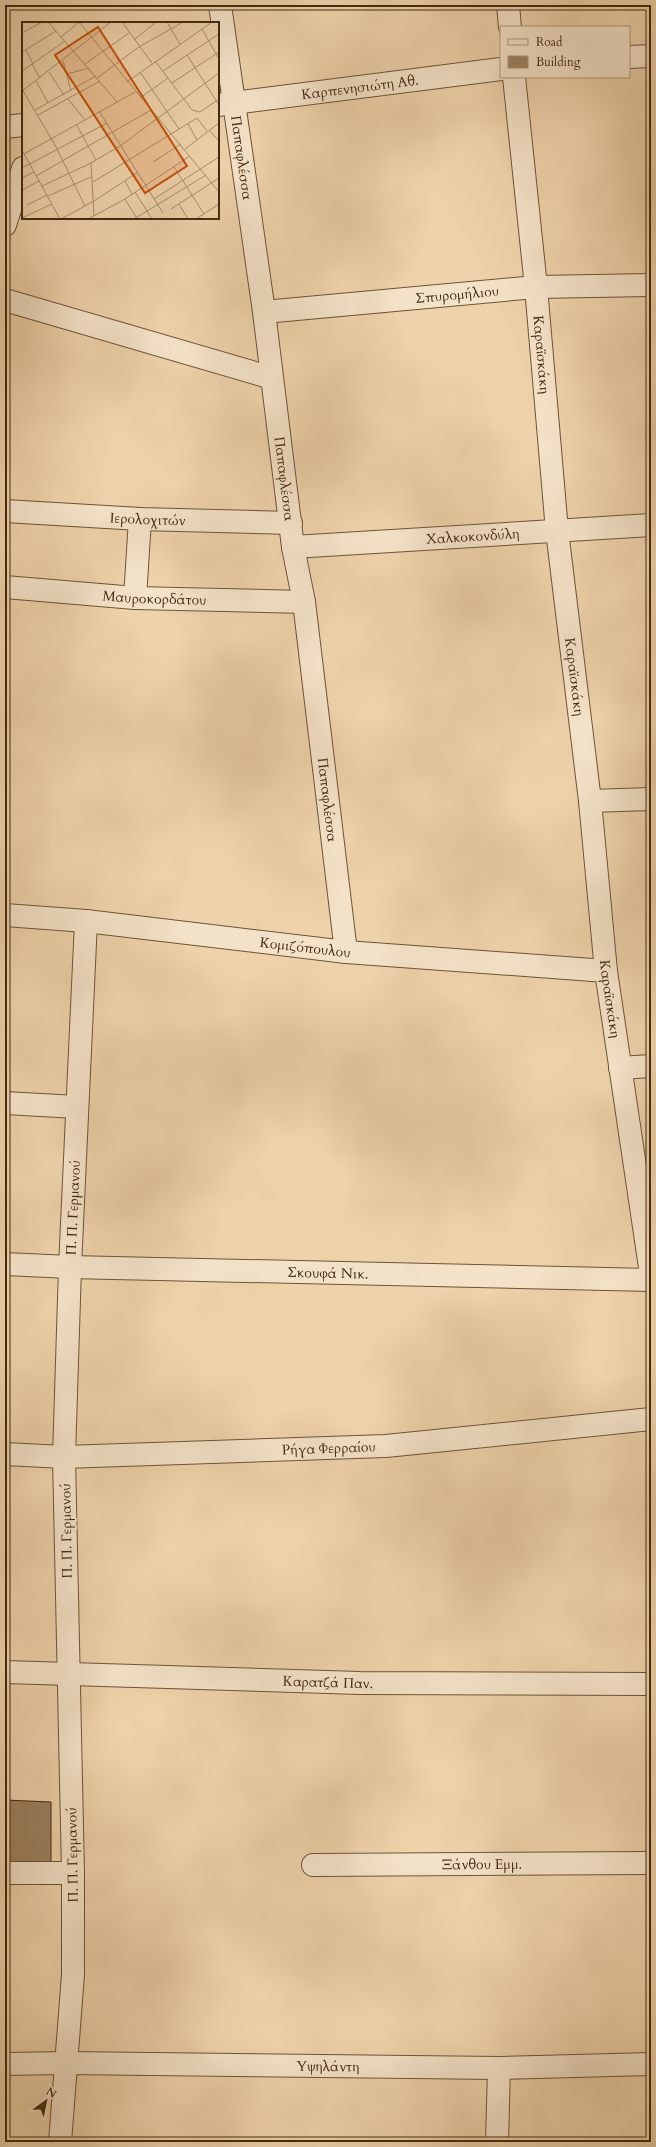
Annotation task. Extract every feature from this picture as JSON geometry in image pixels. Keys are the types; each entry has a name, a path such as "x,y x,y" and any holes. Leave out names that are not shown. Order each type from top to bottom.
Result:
{"street":[{"name":"Παπαφλέσσα","path":"220,5 226,104 264,312 294,547 304,602 346,952"},
{"path":"508,5 510,26"},
{"path":"630,58 651,56"},
{"name":"Καρπενησιώτη Αθ.","path":"226,104 500,69"},
{"name":"Καραϊσκάκη","path":"514,78 536,287 557,531 590,802 606,971 651,1274"},
{"path":"5,127 22,125"},
{"path":"5,225 22,171"},
{"name":"Σπυρομήλιου","path":"264,312 536,287 651,285"},
{"path":"5,300 272,378"},
{"name":"Ιερολοχιτών","path":"5,511 140,519 291,523"},
{"path":"136,598 140,519"},
{"name":"Χαλκοκονδύλη","path":"294,547 651,525"},
{"name":"Μαυροκορδάτου","path":"5,586 136,598 304,602"},
{"path":"590,802 651,799"},
{"name":"Κομιζόπουλου","path":"5,915 86,921 346,952 606,971"},
{"name":"Π. Π. Γερμανού","path":"60,2142 61,2110 67,2063 73,1975 73,1873 64,1457 76,1108 86,921"},
{"path":"620,1068 651,1066"},
{"path":"5,1103 76,1108"},
{"name":"Σκουφά Νικ.","path":"5,1264 70,1267 651,1280"},
{"name":"Ρήγα Φερραίου","path":"5,1454 64,1457 386,1446 651,1420"},
{"name":"Καρατζά Παν.","path":"5,1672 360,1683 651,1684"},
{"name":"Ξάνθου Εμμ.","path":"313,1865 651,1862"},
{"path":"5,1872 73,1873"},
{"name":"Υψηλάντη","path":"5,2064 67,2063 499,2068 651,2064"},
{"path":"498,2142 499,2068"}],"building":[{"path":"5,1800 51,1802 51,1868 5,1867"}]}
